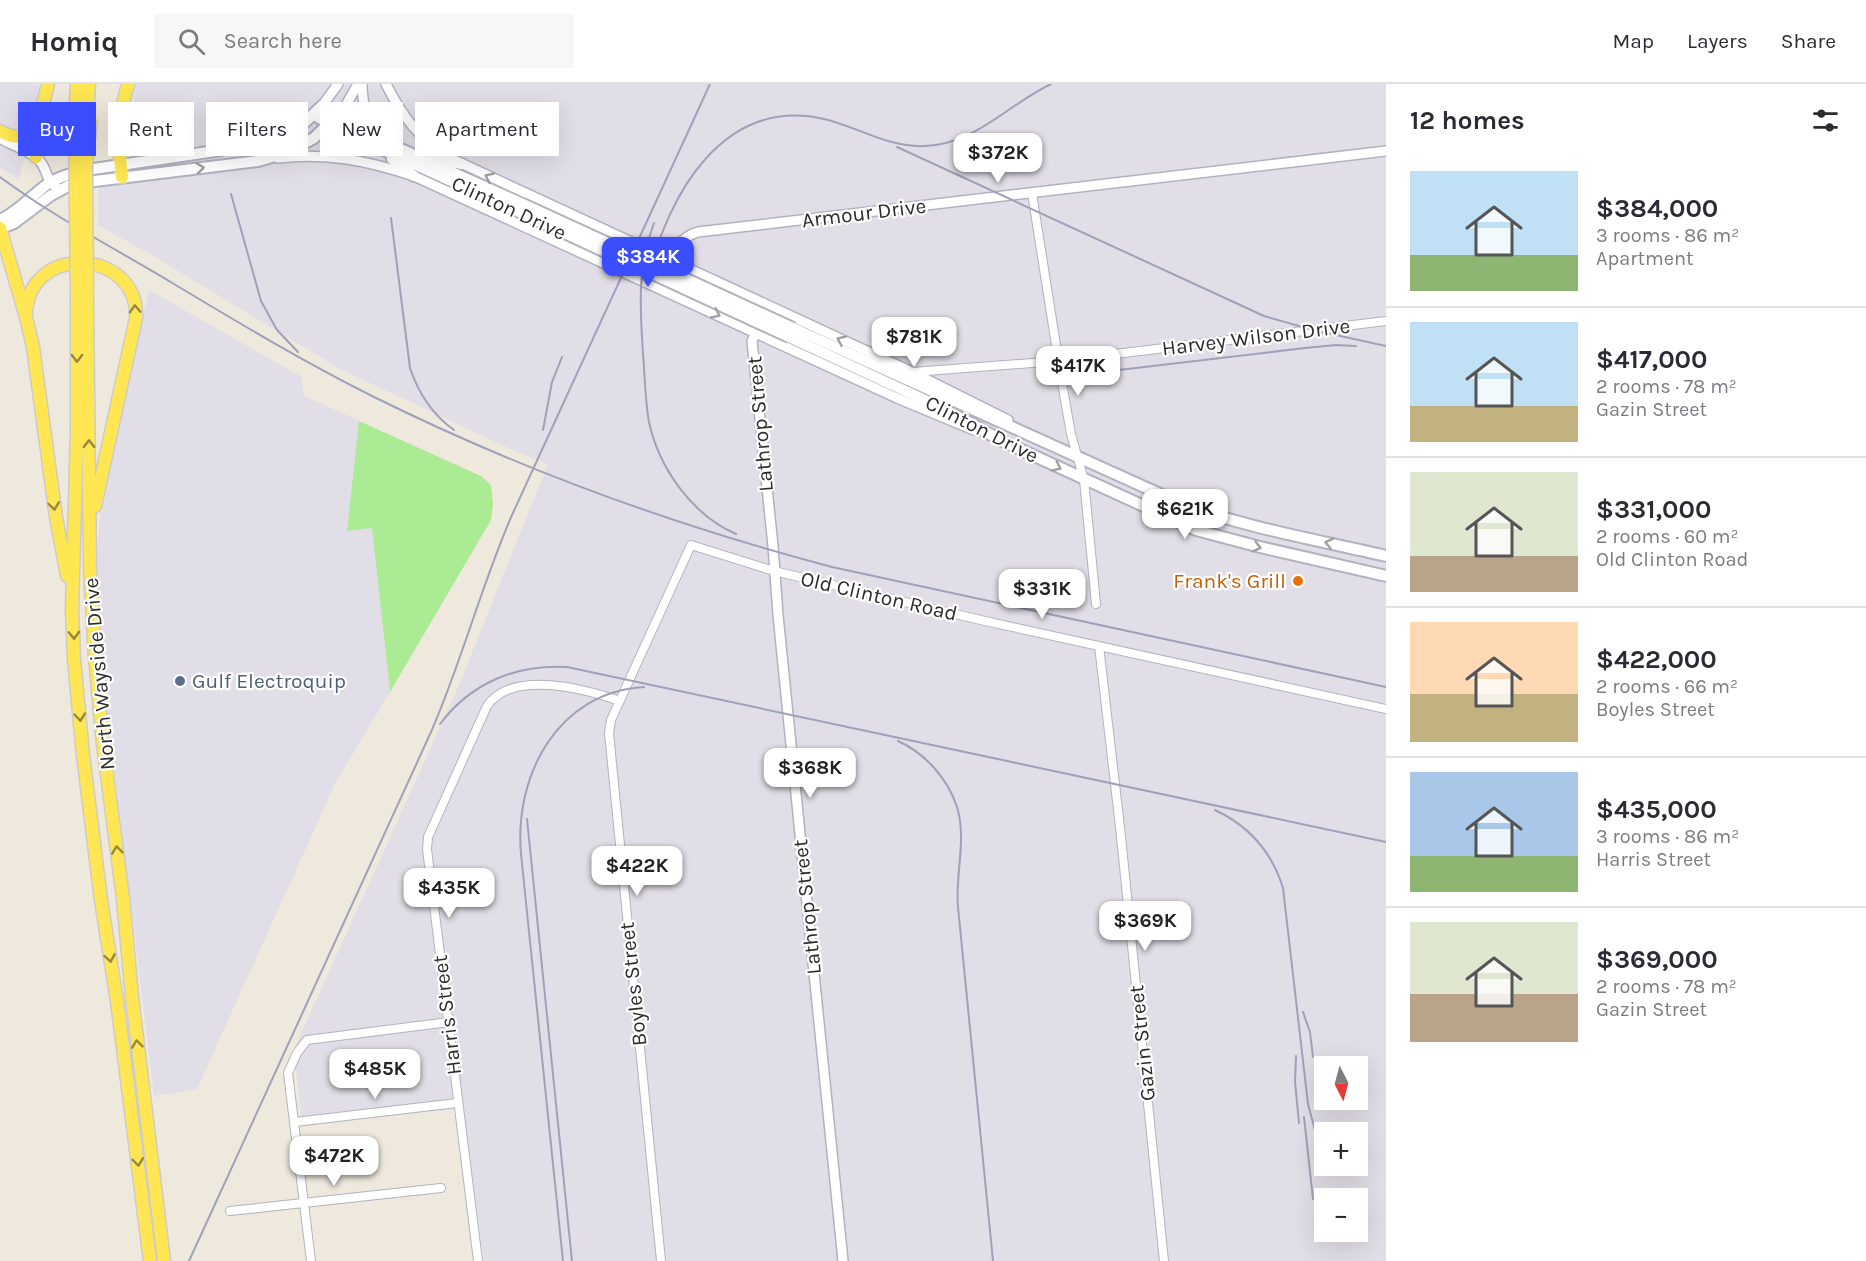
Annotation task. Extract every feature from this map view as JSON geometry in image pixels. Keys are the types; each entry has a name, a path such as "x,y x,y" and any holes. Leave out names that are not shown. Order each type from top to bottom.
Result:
{"main road":[{"path":"43,102 48,84"},
{"name":"North Wayside Drive","path":"77,84 81,102"},
{"path":"86,102 88,84"},
{"name":"North Wayside Drive","path":"90,102 97,84"},
{"path":"121,171 120,126 128,84"},
{"path":"308,119 318,110"},
{"path":"0,131 10,136 18,136"},
{"path":"0,220 23,206 50,183 80,171 121,171 141,175 258,161 301,146 320,131"},
{"path":"403,149 462,164"},
{"name":"Clinton Drive","path":"403,150 521,208 791,333 940,407 1004,442 1196,530 1386,576"},
{"path":"72,610 56,517 33,346 0,229 21,218 60,190 121,171 140,162 206,152"},
{"name":"North Wayside Drive","path":"84,156 82,300 90,543 98,693 164,1261"},
{"name":"North Wayside Drive","path":"86,156 72,610 74,659 83,755 106,939 117,1001 150,1261"},
{"path":"243,156 243,162"},
{"path":"386,156 414,176"},
{"name":"Clinton Drive","path":"398,156 521,208"},
{"path":"140,162 141,175"},
{"path":"26,317 28,301 35,283 46,272 66,266 84,264 110,270 124,281 136,302 135,324 95,504 90,543"},
{"name":"Clinton Drive","path":"791,333 1024,431 1182,504 1262,529 1386,556"},
{"path":"1302,557 1306,538"}],"street":[{"path":"318,110 338,84"},
{"path":"348,102 360,84"},
{"path":"360,84 363,102"},
{"path":"386,84 404,117 416,132 430,144 462,164 912,372 1010,421 1024,431"},
{"path":"0,138 36,158 44,168 50,183 60,190"},
{"name":"Armour Drive","path":"660,288 681,240 687,235 698,232 1386,151"},
{"path":"258,161 294,156 344,158 374,163 414,176 897,398 1004,442"},
{"path":"1032,193 1058,361 1084,480 1096,604"},
{"name":"Lathrop Street","path":"768,306 752,341 843,1261"},
{"name":"Harvey Wilson Drive","path":"912,372 1058,361 1386,321"},
{"name":"Old Clinton Road","path":"691,545 774,572 1386,709"},
{"name":"Boyles Street","path":"661,1261 609,740 611,720 691,545"},
{"name":"Gazin Street","path":"1099,646 1120,827 1164,1261"},
{"name":"Harris Street","path":"478,1261 427,849 428,837 487,706 495,696 509,690 547,685 578,688 620,701"},
{"path":"311,1261 288,1073 297,1053 308,1040 449,1022"},
{"path":"295,1122 457,1102"},
{"path":"230,1211 441,1188"}],"shaded area":[{"path":"0,84 42,84 38,102 18,102 18,156 25,156 19,179 0,168"},
{"path":"135,84 1386,84 1386,1261 484,1261 461,1098 301,1117 294,1049 456,692 548,464 515,451 340,369 98,225 98,185 129,181 131,156 194,156 194,102 134,102"},
{"path":"149,290 302,377 303,395 359,421 347,530 372,527 390,692 335,784 197,1089 154,1096 102,666 97,554 102,490"}],"green space":[{"path":"359,421 481,476 491,485 493,504 491,520 390,692 372,528 347,531"}],"railway":[{"path":"189,1261 431,732 512,515 710,84"},
{"path":"648,278 657,246 686,185 706,159 729,137 757,122 788,116 824,119 899,144 912,146 943,144 976,131 1051,84"},
{"path":"897,147 1264,316 1313,330 1386,346"},
{"path":"0,177 42,206 272,342 372,396 484,448 655,514 832,567 1386,687"},
{"path":"231,194 261,301 277,330 298,352"},
{"path":"391,218 410,368 427,402 454,430"},
{"path":"654,223 645,256 641,288 642,337 649,422 661,456 669,473 680,488 705,515 736,534"},
{"path":"1076,375 1305,348 1356,346"},
{"path":"543,430 552,382 562,357"},
{"path":"440,724 466,697 496,679 530,669 567,667 1386,842"},
{"path":"563,1261 521,854 521,824 525,795 534,768 548,743 565,721 588,704 614,692 644,687"},
{"path":"898,741 917,752 934,768 948,787 960,819 958,907 993,1261"},
{"path":"1215,810 1249,832 1258,842 1273,863 1283,888 1308,1104 1314,1126"},
{"path":"527,819 572,1261"},
{"path":"1303,1012 1310,1032 1313,1057"},
{"path":"1296,1056 1295,1082 1299,1123"},
{"path":"1304,1117 1313,1199"}],"place":[{"name":"Frank's Grill","path":"1298,581"},
{"name":"Gulf Electroquip","path":"180,681"}]}
